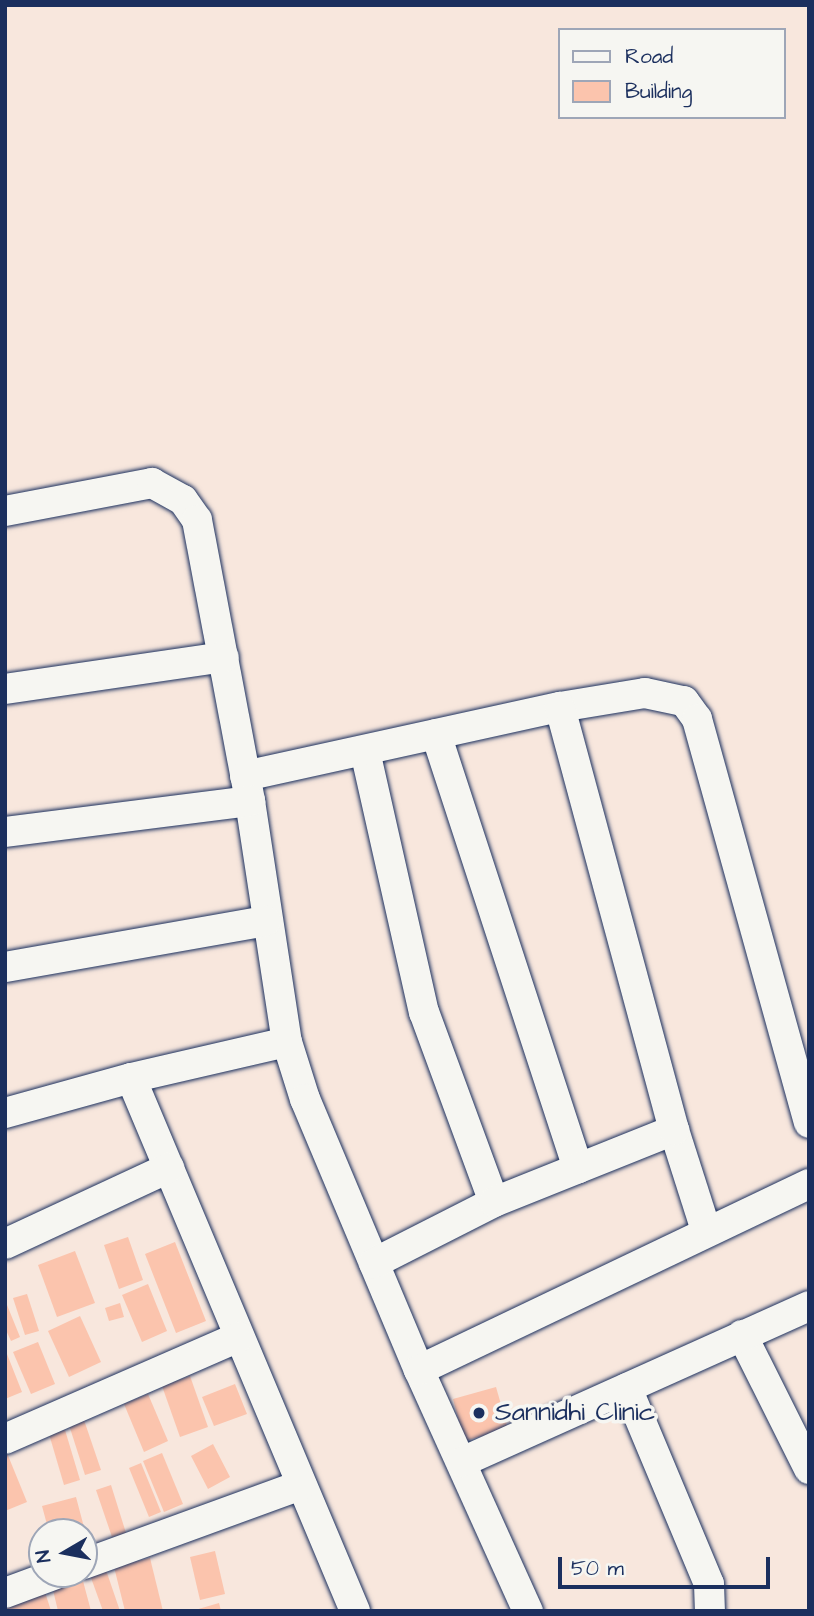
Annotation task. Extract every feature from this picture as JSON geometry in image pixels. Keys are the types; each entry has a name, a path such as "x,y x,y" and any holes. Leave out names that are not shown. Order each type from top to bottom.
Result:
{"street":[{"path":"5,512 152,483 170,491 197,520 247,788 286,1042 419,1370 528,1611"},
{"path":"5,689 224,657"},
{"path":"5,832 247,788 365,751 560,707 645,693 665,694 684,701 697,719 809,1123"},
{"path":"560,707 674,1130 706,1230"},
{"path":"436,734 578,1168"},
{"path":"365,751 424,1012 494,1202"},
{"path":"5,967 266,921"},
{"path":"5,1113 131,1078 286,1042"},
{"path":"131,1078 355,1611"},
{"path":"374,1263 494,1202 674,1130"},
{"path":"5,1244 169,1168"},
{"path":"419,1370 706,1230 809,1184"},
{"path":"462,1462 809,1306"},
{"path":"742,1335 809,1469"},
{"path":"5,1439 239,1337"},
{"path":"627,1388 709,1584 710,1611"},
{"path":"98,1559 301,1485"},
{"path":"5,1593 28,1585"}],"building":[{"path":"128,1237 143,1280 119,1289 104,1245"},
{"path":"175,1242 206,1321 176,1333 145,1254"},
{"path":"75,1251 95,1303 57,1317 38,1265"},
{"path":"148,1284 167,1331 142,1342 122,1295"},
{"path":"27,1294 39,1331 25,1335 13,1298"},
{"path":"5,1300 20,1337 11,1341 5,1328"},
{"path":"120,1303 124,1317 109,1321 105,1308"},
{"path":"80,1316 101,1362 69,1377 48,1331"},
{"path":"38,1342 55,1384 31,1394 13,1352"},
{"path":"5,1349 22,1392 5,1399"},
{"path":"190,1376 208,1427 180,1437 162,1386"},
{"path":"235,1384 247,1414 214,1426 202,1397"},
{"path":"496,1387 508,1429 464,1441 453,1399"},
{"path":"148,1394 168,1441 144,1452 124,1404"},
{"path":"84,1420 101,1470 85,1475 69,1425"},
{"path":"65,1430 80,1480 64,1485 49,1434"},
{"path":"213,1444 230,1477 208,1489 191,1456"},
{"path":"7,1453 27,1502 5,1511 5,1454"},
{"path":"162,1453 183,1504 164,1512 143,1461"},
{"path":"141,1463 161,1512 149,1517 129,1468"},
{"path":"111,1485 126,1533 112,1537 96,1490"},
{"path":"76,1497 82,1518 45,1518 42,1506"},
{"path":"215,1551 225,1594 200,1600 190,1557"},
{"path":"150,1558 163,1611 125,1611 114,1567"},
{"path":"106,1570 120,1611 103,1611 95,1588 98,1588 98,1572"},
{"path":"85,1588 91,1611 58,1611 53,1590"},
{"path":"45,1592 51,1611 5,1611 5,1604"},
{"path":"219,1603 221,1611 195,1611 195,1610"}],"place":[{"name":"Sannidhi Clinic","path":"479,1413"}]}
